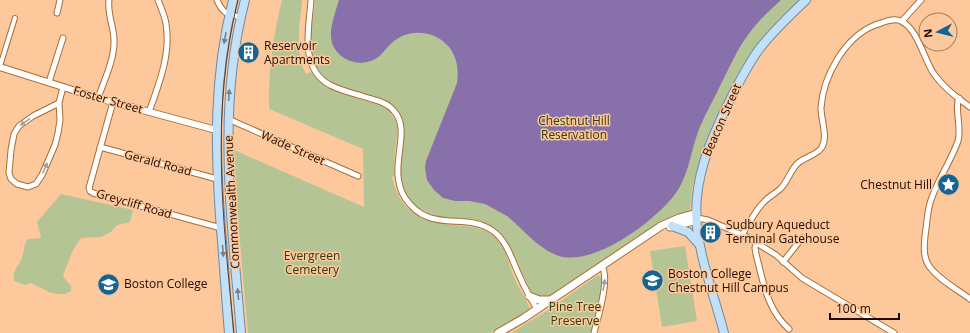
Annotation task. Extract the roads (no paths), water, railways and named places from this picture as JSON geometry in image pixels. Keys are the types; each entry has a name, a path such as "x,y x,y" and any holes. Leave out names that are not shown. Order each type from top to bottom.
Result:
{"main road":[{"name":"Commonwealth Avenue","path":"229,333 217,179 216,130 220,76 233,0"},
{"name":"Commonwealth Avenue","path":"241,333 227,152 232,68 245,0"},
{"name":"Beacon Street","path":"724,333 700,246 697,217 699,183 706,153 716,129 752,60 765,42 782,23 806,0"},
{"path":"219,204 230,203"},
{"path":"652,231 697,217"},
{"path":"498,333 537,310 652,231 673,220 697,217"},
{"path":"672,226 688,232 700,246"},
{"path":"529,296 539,300 550,300"}],"street":[{"path":"57,13 60,0"},
{"path":"98,98 113,54 115,43 108,9 109,0"},
{"path":"149,112 162,75 167,50 166,23 158,0"},
{"path":"217,0 222,11 230,15 241,17"},
{"path":"311,0 308,50 310,61 315,71 322,80 331,86 387,105 394,111 399,119 401,132 397,162 397,176 400,188 407,200 417,211 431,219 478,225 493,231 502,240 507,248 537,310"},
{"path":"902,21 921,0"},
{"path":"0,66 15,18"},
{"path":"742,235 761,205 780,190 798,164 822,147 824,135 822,108 825,90 833,69 847,46 856,36 872,27 890,20 902,21 918,41 935,76 958,98 970,107"},
{"path":"48,82 63,38"},
{"name":"Foster Street","path":"0,66 98,98 216,130"},
{"path":"59,103 33,116 19,126 14,134 8,173 11,179 17,184 28,187 36,184 42,175 55,145 58,133 60,120 59,103 63,87"},
{"path":"958,98 959,136 956,146 931,199 927,217 925,249 928,263 933,271 970,298"},
{"name":"Greycliff Road","path":"113,102 89,188 91,192 221,228"},
{"name":"Wade Street","path":"228,119 358,176"},
{"name":"Gerald Road","path":"100,147 217,179"},
{"path":"697,217 708,220 756,243 776,255 802,278 894,333"},
{"path":"783,262 802,238"},
{"path":"756,243 756,254 770,305 777,318 789,329"},
{"path":"594,333 605,282 605,272 602,266"}],"tram line":[{"path":"234,333 226,249 221,166 224,83 229,42 238,0"}],"place":[{"name":"Reservoir Apartments","path":"249,53"},
{"name":"Chestnut Hill","path":"948,185"},
{"name":"Sudbury Aqueduct Terminal Gatehouse","path":"710,232"},
{"name":"Boston College Chestnut Hill Campus","path":"652,281"},
{"name":"Boston College","path":"109,284"}],"park label":[{"name":"Chestnut Hill Reservation","path":"574,128"},
{"name":"Evergreen Cemetery","path":"312,263"},
{"name":"Pine Tree Preserve","path":"575,314"}]}
